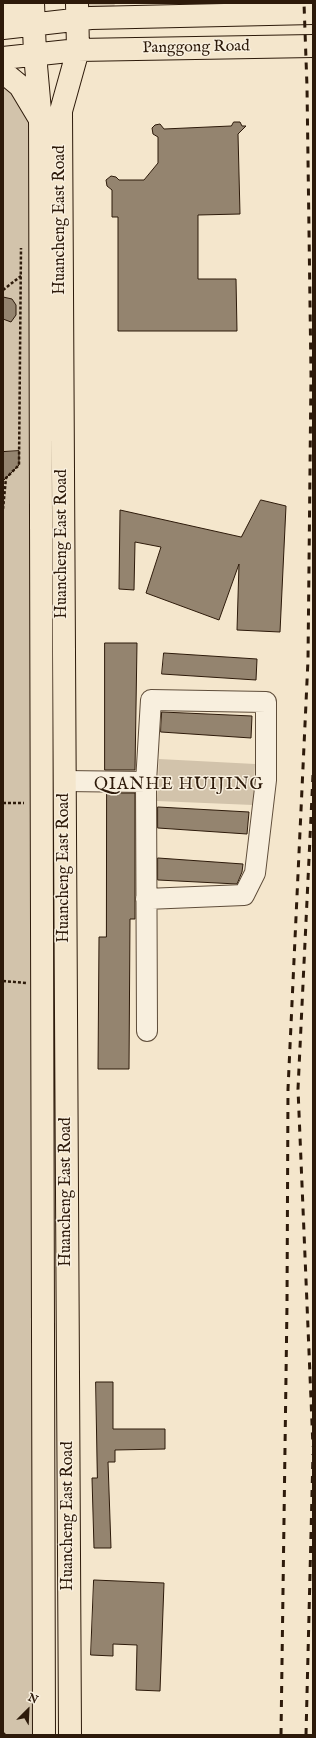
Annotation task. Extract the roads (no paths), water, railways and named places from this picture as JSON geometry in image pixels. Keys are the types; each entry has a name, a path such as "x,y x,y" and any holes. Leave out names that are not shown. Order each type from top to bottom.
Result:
{"main road":[{"path":"3,18 19,3"},
{"name":"Huancheng East Road","path":"33,3 40,118 44,1735"},
{"name":"Huancheng East Road","path":"70,1735 61,111 78,50 77,11"},
{"name":"Panggong Road","path":"3,28 34,24 77,11 313,14"},
{"name":"Panggong Road","path":"3,58 78,50 313,46"},
{"path":"3,72 20,86 40,118"}],"lane":[{"path":"146,900 244,895 255,873 266,780 266,702 151,700 146,782 146,900 147,1031"},
{"path":"64,781 146,782"}],"railway":[{"path":"281,1735 287,1305 288,1089 308,660 311,375 307,87 304,3"},
{"path":"313,775 298,1089 313,1447"},
{"path":"306,1735 313,1454"}],"district":[{"name":"QIANHE HUIJING","path":"179,786"}]}
